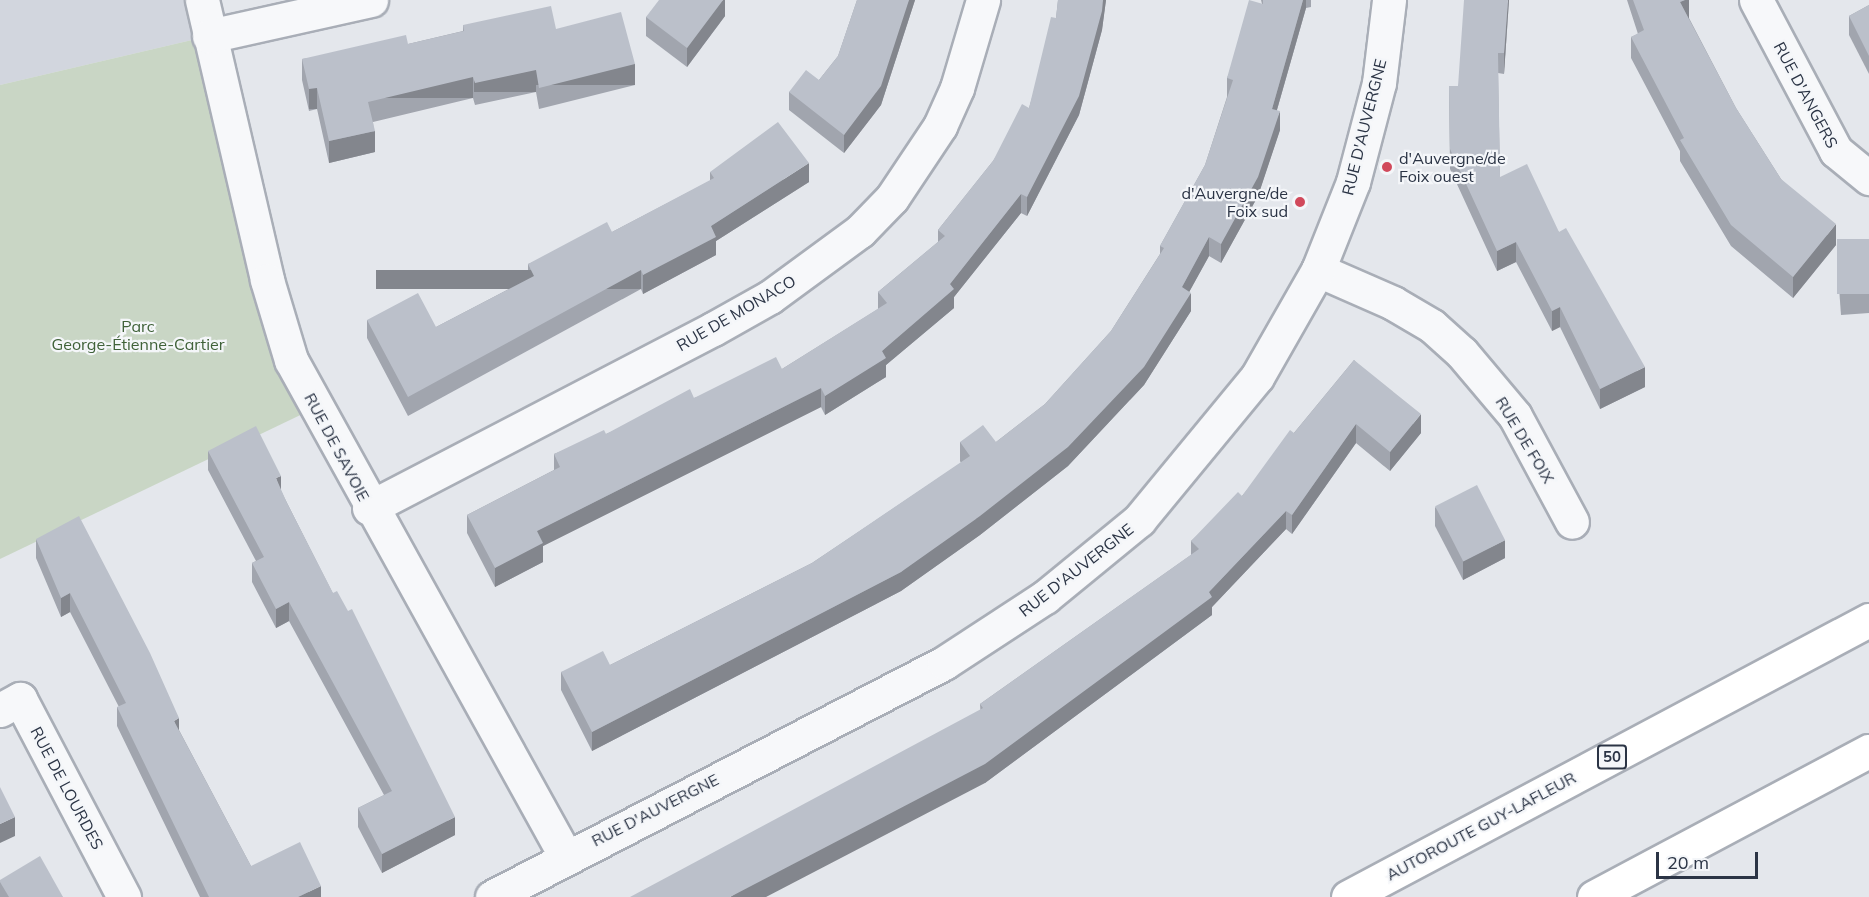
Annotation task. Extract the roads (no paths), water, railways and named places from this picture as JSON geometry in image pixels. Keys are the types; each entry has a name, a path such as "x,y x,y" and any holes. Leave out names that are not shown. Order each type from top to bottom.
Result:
{"highway":[{"name":"AUTOROUTE GUY-LAFLEUR","path":"1348,897 1869,620"},
{"path":"1594,897 1869,751"}],"street":[{"name":"RUE DE SAVOIE","path":"202,0 278,321 291,360 369,507 566,857"},
{"path":"209,36 371,0"},
{"name":"RUE DE MONACO","path":"369,507 713,329 770,297 860,231 892,198 940,126 957,88 982,0"},
{"name":"RUE D'AUVERGNE","path":"492,897 944,663 998,631 1099,556 1139,520 1220,427 1257,377 1318,270 1356,172 1379,83 1389,0"},
{"name":"RUE D'ANGERS","path":"1756,0 1824,132 1849,167 1869,178"},
{"name":"RUE DE FOIX","path":"1318,270 1393,303 1432,326 1462,353 1515,416 1572,522"},
{"name":"RUE DE LOURDES","path":"0,710 20,699 124,897"}],"place":[{"name":"d'Auvergne/de Foix ouest","path":"1387,167"},
{"name":"d'Auvergne/de Foix sud","path":"1300,202"}],"park label":[{"name":"Parc George-Étienne-Cartier","path":"138,335"}]}
